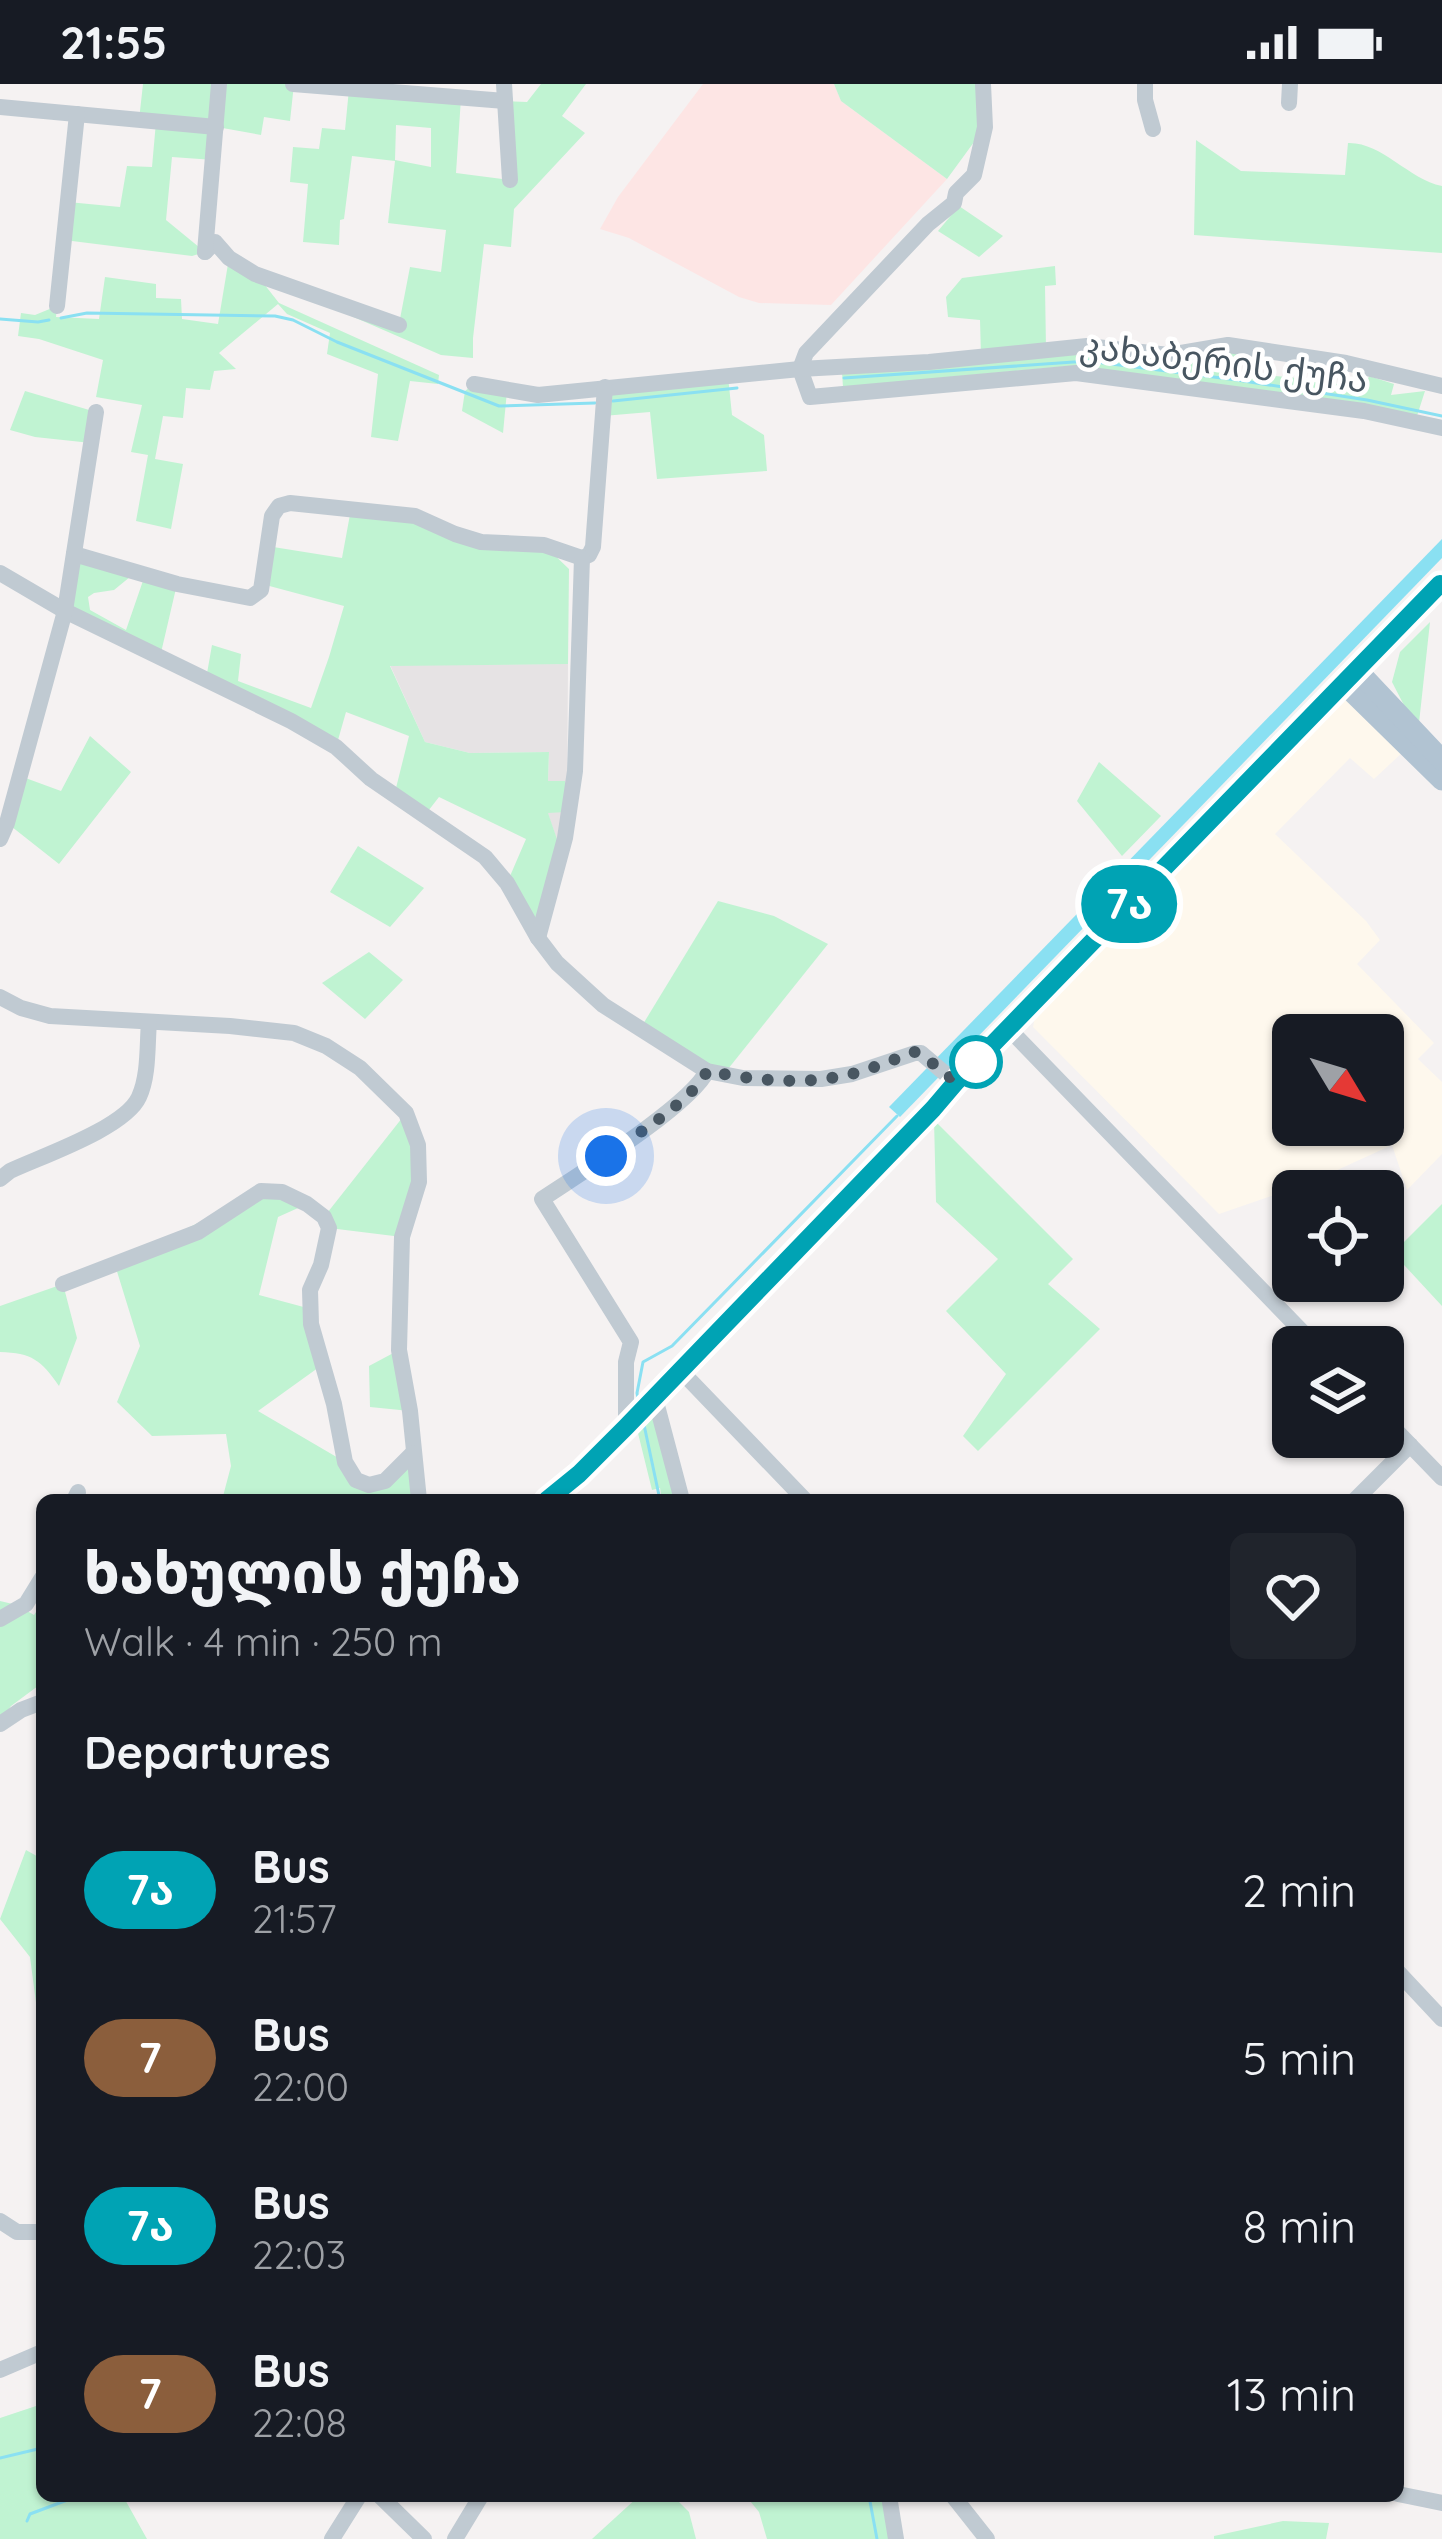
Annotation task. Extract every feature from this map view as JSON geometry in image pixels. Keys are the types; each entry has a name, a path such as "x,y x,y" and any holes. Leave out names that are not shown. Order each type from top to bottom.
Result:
{"main road":[{"path":"1350,677 1441,584"},
{"path":"1350,677 1442,760"},
{"path":"1350,677 1442,780"}],"street":[{"path":"219,84 205,252 215,242 229,258 255,274 399,325"},
{"path":"293,84 504,93 510,181"},
{"path":"474,384 538,395 800,369 806,353 953,203 956,193 974,175 986,127 982,84"},
{"path":"1144,84 1153,129"},
{"path":"1289,104 1290,84"},
{"path":"0,106 216,127"},
{"path":"56,306 77,114"},
{"name":"კახაბერის ქუჩა","path":"1442,386 1346,363 1228,345 1168,355 1087,346 800,369 810,397 1076,373 1364,411 1442,428"},
{"path":"74,554 177,584 250,598 261,590 272,516 279,506 290,503 415,515 481,542 544,545 582,558 593,548 605,387"},
{"path":"0,838 65,611 96,412"},
{"path":"538,938 565,838 575,771 582,558"},
{"path":"0,573 65,611 336,747 383,788 485,857 557,963 603,1005 707,1071 743,1078 821,1079 852,1074 915,1052 956,1082"},
{"path":"554,1494 653,1400 1350,677"},
{"path":"0,997 50,1016 294,1033 326,1046 359,1068 406,1113 418,1145 419,1183 402,1237 399,1350 418,1494"},
{"path":"0,1179 125,1116 139,1099 146,1074 149,1022"},
{"path":"1008,1028 1297,1326"},
{"path":"629,1424 626,1361 631,1342 542,1199 678,1102 707,1071"},
{"path":"63,1284 198,1232 261,1191 282,1192 307,1204 324,1217 329,1228 322,1265 310,1290 311,1324 345,1462 356,1480 369,1486 385,1480 413,1453"},
{"path":"681,1371 800,1494"},
{"path":"653,1400 680,1494"},
{"path":"1404,1439 1442,1478"},
{"path":"1360,1494 1410,1445"},
{"path":"0,1619 26,1604 36,1588"},
{"path":"0,1724 36,1704"},
{"path":"1404,1978 1442,2019"},
{"path":"0,2221 17,2232 36,2232"},
{"path":"0,2370 36,2355"},
{"path":"1404,2495 1442,2503"},
{"path":"332,2539 355,2502"},
{"path":"386,2502 424,2539"},
{"path":"455,2539 477,2502"},
{"path":"890,2502 896,2539"},
{"path":"958,2502 987,2539"}],"shaded area":[{"path":"703,84 834,84 841,101 947,179 831,305 759,303 739,297 629,238 600,229 618,197"},
{"path":"568,664 567,812 558,843 547,811 549,752 470,753 425,742 390,665"},
{"path":"1344,693 1404,751 1374,779 1350,758 1275,834 1366,921 1380,940 1357,964 1434,1043 1418,1059 1442,1082 1442,1154 1407,1190 1392,1146 1404,1146 1404,1014 1272,1014 1272,1146 1390,1146 1337,1170 1272,1170 1272,1196 1219,1214 1033,1027 1037,1007"}],"green space":[{"path":"143,84 294,84 290,121 264,117 261,135 217,127 214,160 172,157 166,220 205,252 192,256 64,240 68,202 120,207 127,166 152,167 156,122 139,120"},
{"path":"541,84 586,84 562,116 585,133 514,209 511,247 484,244 473,358 441,355 257,275 279,303 439,375 438,384 410,381 398,441 371,437 378,374 327,354 330,333 287,314 278,304 219,353 236,369 214,371 210,390 186,388 183,418 163,416 155,459 183,464 171,529 136,521 148,455 131,452 142,405 96,397 103,360 18,336 21,313 35,315 57,306 56,317 99,319 105,277 156,284 156,298 181,299 182,319 218,324 229,258 399,324 410,267 441,272 446,230 388,223 395,161 352,156 339,245 303,242 308,184 290,182 293,147 319,149 322,128 345,130 349,89 461,98 456,173 510,180 505,101 527,102","holes":["396,125 431,128 431,167 395,160"]},
{"path":"834,84 983,84 985,127 947,179 841,101"},
{"path":"1196,140 1241,171 1345,175 1348,143 1372,148 1442,186 1442,253 1194,235"},
{"path":"959,206 1003,236 979,257 938,231"},
{"path":"1055,266 1056,285 1045,286 1046,349 981,356 980,320 948,317 946,297 962,278"},
{"path":"1090,351 1237,351 1245,358 1235,372 1328,381 1363,393 1369,376 1394,384 1391,395 1425,391 1416,419 1070,366 843,387 842,373"},
{"path":"728,376 732,415 764,435 767,471 657,479 650,412 603,416 605,387"},
{"path":"474,384 507,391 503,433 462,411 465,391"},
{"path":"25,391 96,412 91,443 10,430"},
{"path":"351,509 415,516 455,534 544,545 569,569 568,664 390,666 425,742 470,753 549,752 548,781 565,781 566,812 548,813 558,842 538,938 507,883 526,839 439,797 425,815 394,796 409,736 346,712 336,747 206,679 212,645 241,654 238,681 311,708 344,606 262,584 267,546 342,558"},
{"path":"74,554 136,572 114,590 88,597 90,610 126,630 145,575 177,584 160,657 65,611"},
{"path":"1430,622 1419,723 1392,682 1400,652"},
{"path":"90,736 131,772 59,864 7,823 20,776 61,791"},
{"path":"1099,762 1161,816 1122,856 1077,801"},
{"path":"358,846 424,888 390,927 330,892"},
{"path":"718,901 774,916 828,944 724,1074 640,1029"},
{"path":"369,952 403,980 365,1019 322,983"},
{"path":"406,1113 418,1145 402,1237 329,1228 324,1217"},
{"path":"934,1120 1073,1259 1048,1284 1100,1329 978,1451 963,1436 1006,1374 946,1311 998,1259 936,1202"},
{"path":"261,1191 307,1204 278,1217 259,1295 311,1309 322,1365 258,1411 340,1459 368,1491 408,1463 413,1494 224,1494 231,1466 226,1434 152,1436 117,1402 140,1346 115,1265"},
{"path":"1442,1204 1442,1306 1404,1265 1404,1242"},
{"path":"63,1284 77,1338 59,1386 35,1360 0,1352 0,1306"},
{"path":"399,1350 410,1411 370,1407 369,1366"},
{"path":"653,1411 677,1494 652,1490 636,1425"},
{"path":"0,1601 36,1612 36,1687 0,1721"},
{"path":"26,1850 36,1856 36,2002 30,1957 0,1919"},
{"path":"36,2406 36,2502 126,2502 147,2539 0,2539 0,2418"},
{"path":"632,2502 679,2502 689,2512 696,2539 592,2539"},
{"path":"751,2502 886,2502 894,2539 767,2539"},
{"path":"1283,2521 1329,2523 1326,2539 1214,2539 1214,2536"}],"water":[{"path":"1442,539 1442,558 900,1117 889,1107"}],"waterway":[{"path":"61,318 87,313 275,316 499,406 595,403"},
{"path":"0,319 49,320"},
{"path":"844,378 1088,361 1367,400 1442,416"},
{"path":"613,401 737,388"},
{"path":"639,1404 643,1362 672,1346 897,1116"},
{"path":"643,1420 659,1494"},
{"path":"0,2458 36,2449"},
{"path":"27,2521 30,2514 62,2502"},
{"path":"870,2502 877,2539"}],"bus line":[{"name":"7ა","path":"554,1494 626,1427 1066,968 1442,586"}],"route":[{"path":"606,1156 678,1102 707,1071 743,1078 821,1079 852,1074 915,1052 956,1082 976,1062"}]}
